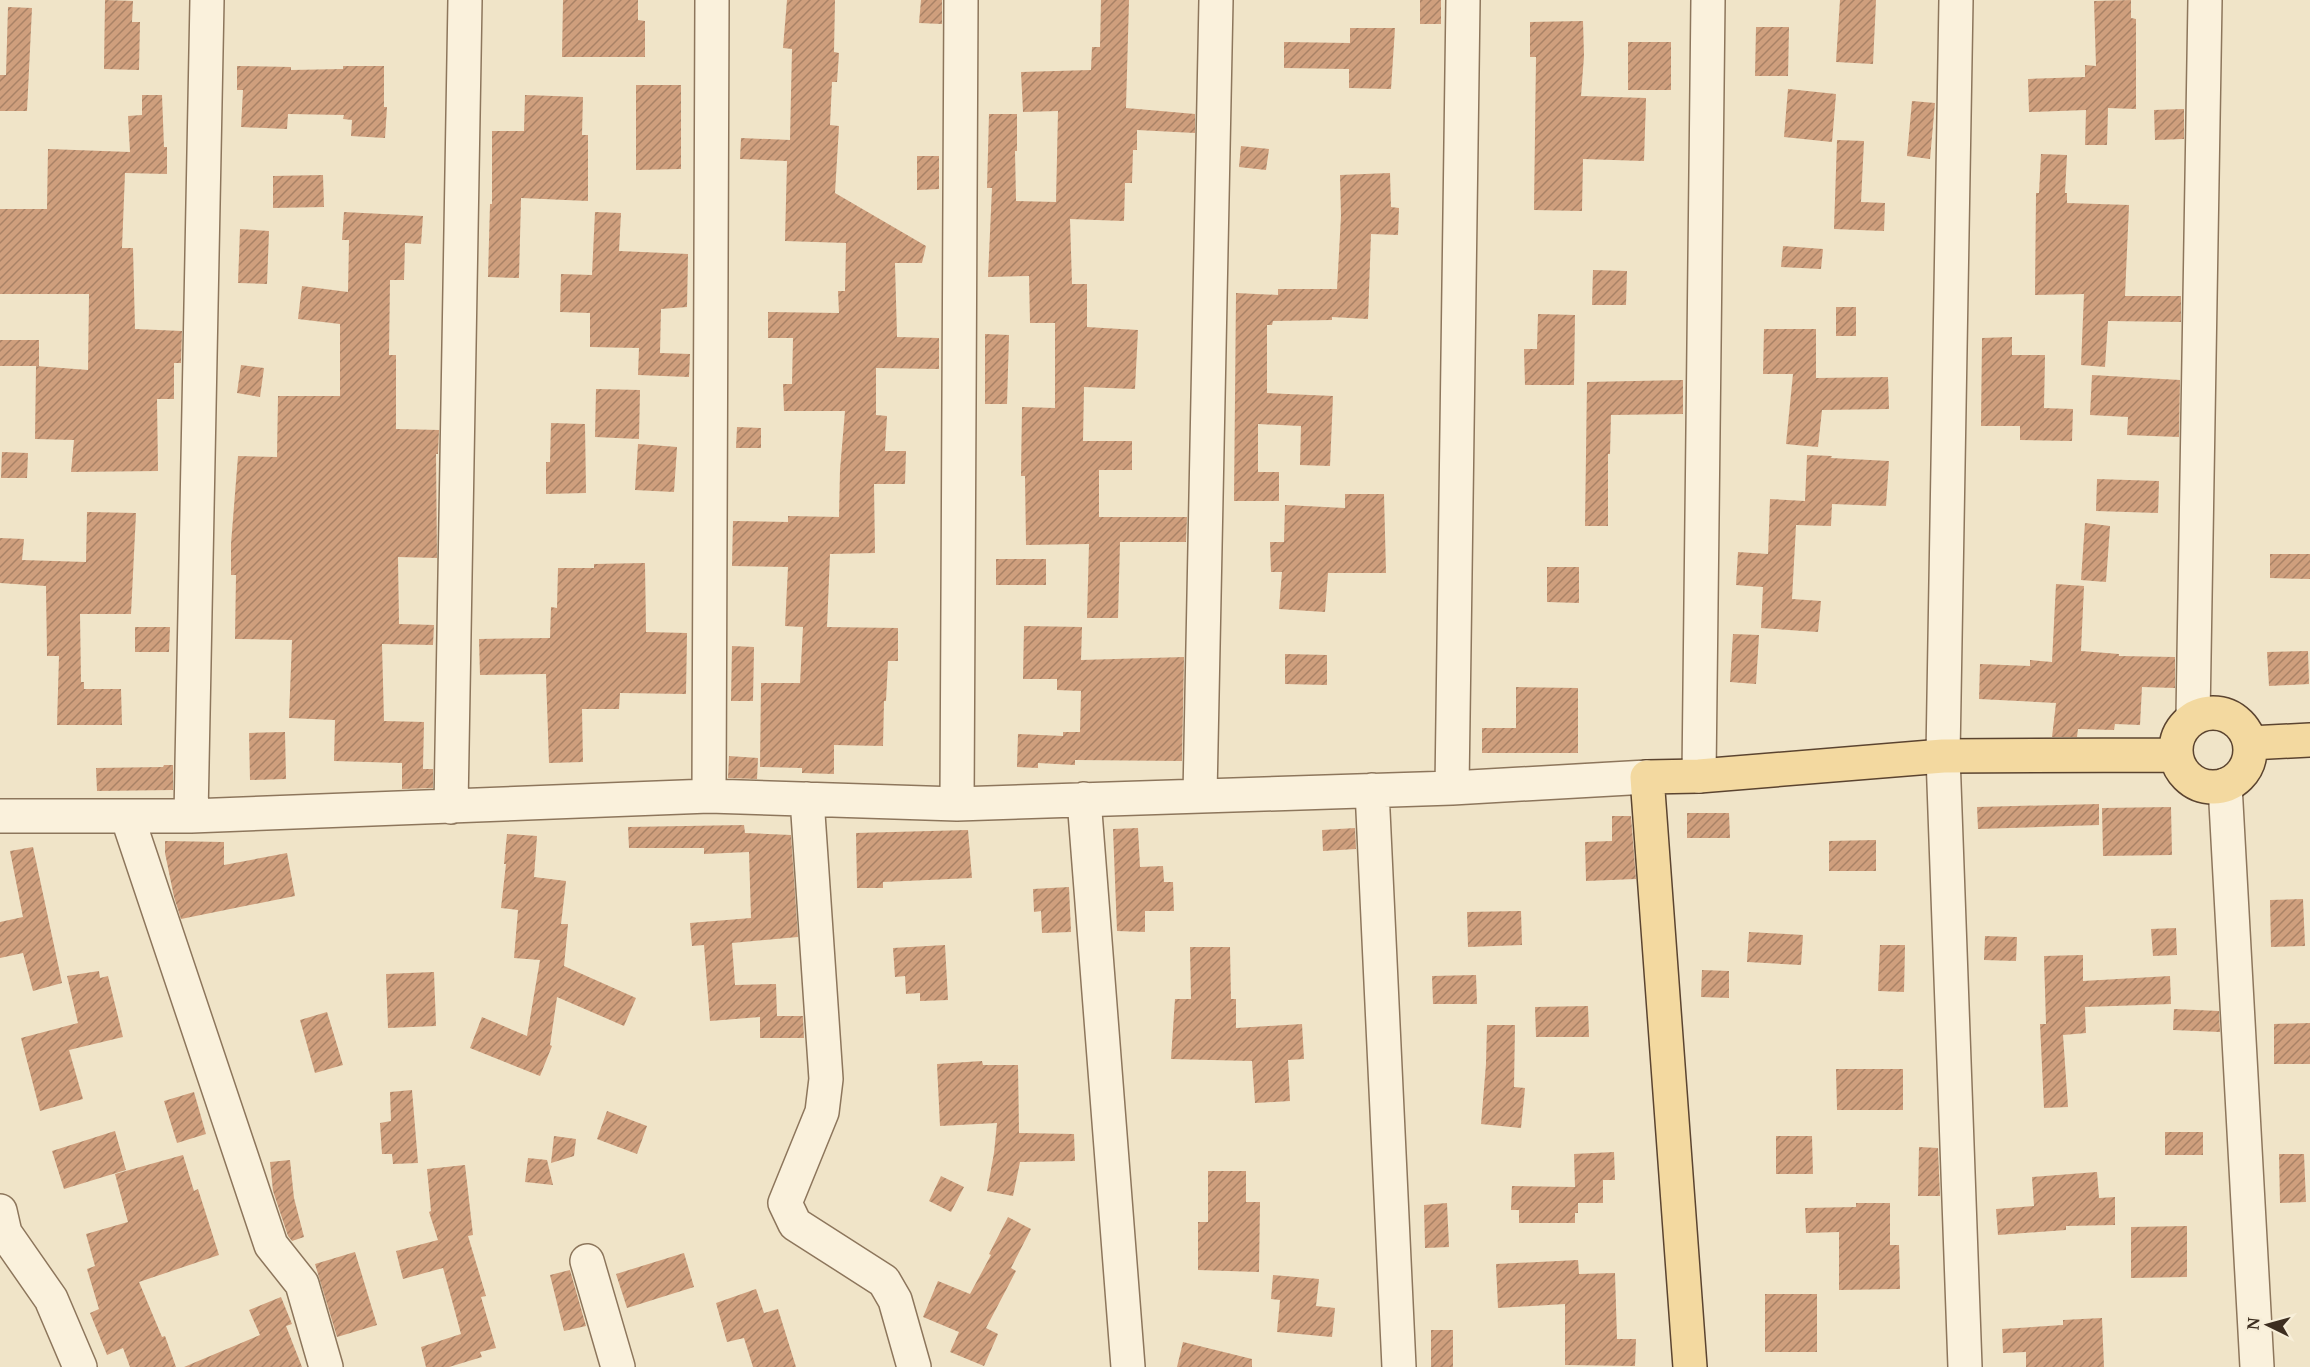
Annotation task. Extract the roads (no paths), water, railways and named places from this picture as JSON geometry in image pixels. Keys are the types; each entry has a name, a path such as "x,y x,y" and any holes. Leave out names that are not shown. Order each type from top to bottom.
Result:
{"main road":[{"path":"2207,712 2221,713 2235,719 2245,730 2250,743 2250,757 2245,769 2236,779 2212,788 2199,785 2188,778 2180,768 2175,755 2176,741 2182,727 2193,717 2207,712"},
{"path":"2250,743 2310,740"},
{"path":"1690,1367 1647,777 1699,776 1943,756 2175,755"}],"street":[{"path":"191,816 207,0"},
{"path":"451,807 465,0"},
{"path":"709,796 711,0"},
{"path":"957,804 961,0"},
{"path":"1200,795 1216,0"},
{"path":"1452,788 1463,0"},
{"path":"1699,776 1708,0"},
{"path":"1956,0 1943,756 1965,1367"},
{"path":"2193,717 2205,0"},
{"path":"0,816 191,816 709,796 957,804 1452,788 1647,777"},
{"path":"2225,785 2257,1367"},
{"path":"1372,790 1399,1367"},
{"path":"807,799 826,1079 822,1112 785,1203 795,1224 884,1281 896,1300 914,1367"},
{"path":"1084,799 1128,1367"},
{"path":"127,816 267,1235 271,1245 302,1284 326,1367"},
{"path":"0,1211 5,1233 51,1299 80,1367"},
{"path":"587,1261 618,1367"}]}
